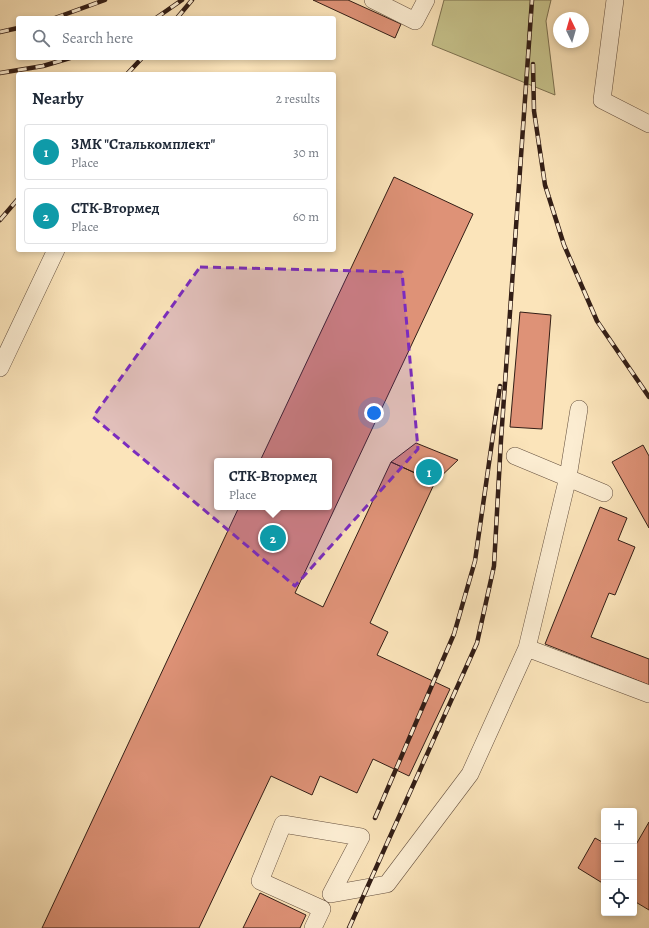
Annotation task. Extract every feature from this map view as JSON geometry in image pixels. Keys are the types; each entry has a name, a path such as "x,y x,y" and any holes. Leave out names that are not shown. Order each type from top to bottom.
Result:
{"lane":[{"path":"373,0 415,21 426,0"},
{"path":"615,0 602,100 649,124"},
{"path":"0,368 55,252"},
{"path":"313,928 322,909 260,881 283,824 361,837 331,894 387,884 470,774 527,648 568,477 579,409"},
{"path":"515,456 604,493"},
{"path":"527,648 649,694"}],"highlighted area":[{"path":"200,267 402,272 418,449 295,586 93,417"}],"shaded area":[{"path":"444,0 551,0 546,21 555,95 432,45"}],"building":[{"path":"313,0 348,0 401,24 395,38"},
{"path":"394,177 473,214 295,593 323,607 391,462 435,482 370,623 388,632 377,655 450,689 409,776 373,759 357,793 320,776 312,795 271,776 199,928 42,928 238,510 332,510 332,458 261,458"},
{"path":"520,312 551,315 542,429 510,427"},
{"path":"416,443 458,460 435,482 391,462"},
{"path":"643,445 649,456 649,528 612,462"},
{"path":"600,507 627,518 618,540 635,547 615,595 609,593 591,637 649,659 649,685 545,644"},
{"path":"649,822 649,910 637,903 637,843"},
{"path":"595,838 601,841 601,882 578,868"},
{"path":"260,893 306,915 300,928 243,928"}],"railway":[{"path":"61,16 105,0"},
{"path":"159,16 182,0"},
{"path":"179,16 192,0"},
{"path":"349,928 477,643 494,566 501,440 532,0"},
{"path":"0,32 16,28"},
{"path":"0,73 43,66 63,60"},
{"path":"129,72 140,60"},
{"path":"533,64 534,111 545,185 564,245 597,321 649,397"},
{"path":"0,220 16,201"},
{"path":"375,818 454,634 475,561 500,386"}],"place":[{"name":"ЗМК \"Сталькомплект\"","path":"429,472"},
{"name":"СТК-Втормед","path":"273,538"}]}
